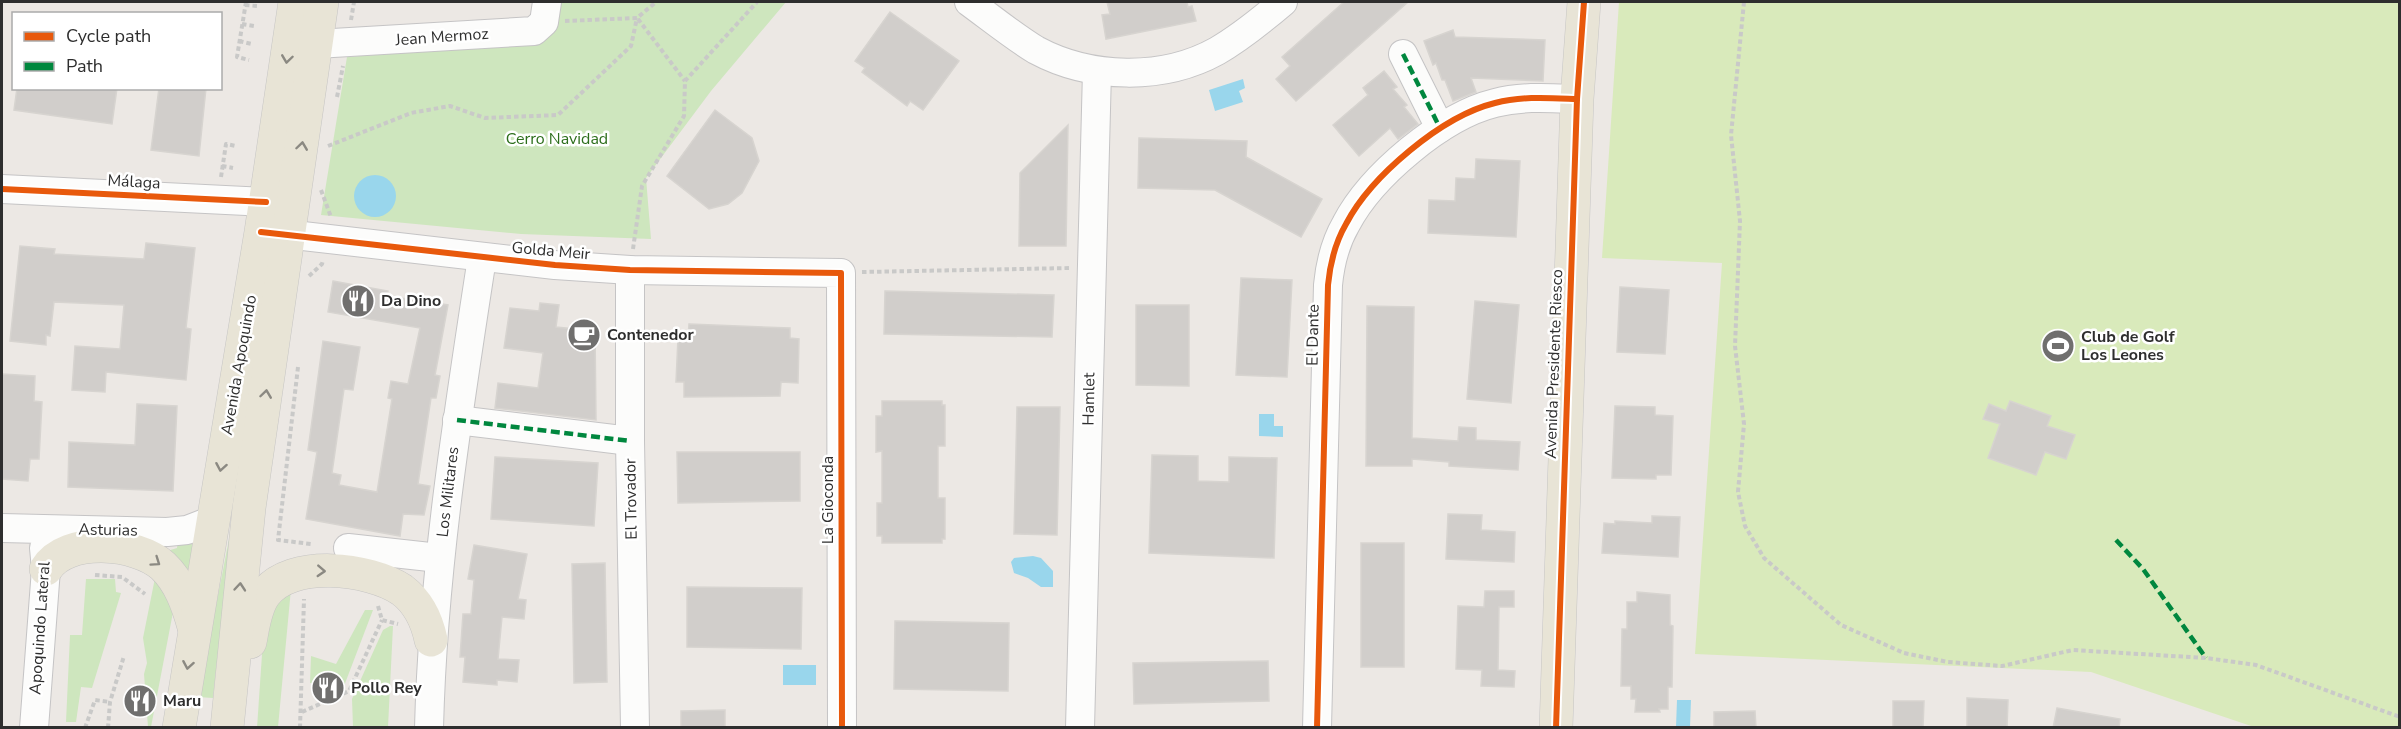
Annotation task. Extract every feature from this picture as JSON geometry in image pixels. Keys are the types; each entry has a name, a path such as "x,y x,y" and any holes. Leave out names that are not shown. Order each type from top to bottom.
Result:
{"main road":[{"name":"Avenida Apoquindo","path":"229,705 278,218 295,2"},
{"name":"Avenida Apoquindo","path":"181,714 213,520 278,218 332,44 322,2"},
{"name":"Avenida Presidente Riesco","path":"1556,728 1581,2"},
{"path":"46,569 56,556 73,549 116,548 139,552 157,561 171,575 185,598 194,629"},
{"path":"229,705 243,669 258,607 265,594 277,583 290,576 322,570 379,579 402,590 425,618 431,640"}],"street":[{"path":"969,2 1037,50 1077,66 1097,71 1149,71 1197,60 1232,41 1283,2"},
{"name":"Jean Mermoz","path":"332,44 534,31 545,12"},
{"path":"1403,54 1440,128"},
{"name":"Hamlet","path":"1080,728 1097,71"},
{"name":"El Dante","path":"1317,728 1330,269 1339,239 1361,201 1398,162 1440,128 1457,118 1494,103 1527,98 1577,99"},
{"name":"Málaga","path":"2,189 278,218"},
{"name":"Golda Meir","path":"278,218 327,238 482,258 630,270 841,273"},
{"name":"Los Militares","path":"429,728 431,640 439,558 482,258"},
{"name":"El Trovador","path":"630,270 630,441 635,728"},
{"name":"La Gioconda","path":"841,273 842,728"},
{"path":"457,420 630,441"},
{"name":"Asturias","path":"2,528 167,532 187,530 213,520"},
{"name":"Apoquindo Lateral","path":"34,728 46,569 44,545 38,529"},
{"path":"348,548 439,558"}],"path":[{"path":"336,100 332,44 354,2"},
{"path":"327,146 411,113 450,106 484,118 558,115 631,46 637,18 656,2"},
{"path":"630,270 642,186 684,116 686,81 758,2"},
{"path":"1743,2 1731,135 1740,221 1735,346 1744,424 1738,492 1745,526 1764,558 1841,625 1904,653 1948,662 2002,666 2073,650 2246,663 2400,717"},
{"path":"249,60 237,57 246,3 257,6"},
{"path":"545,12 637,18 686,81"},
{"path":"242,24 254,26"},
{"path":"240,41 252,44"},
{"path":"326,157 329,135"},
{"path":"226,183 220,183 225,144 236,146"},
{"path":"222,166 233,168"},
{"path":"308,286 309,274 322,264 331,216 321,190 323,179"},
{"path":"841,273 1092,267"},
{"path":"299,355 278,540 326,546 321,585 304,588 300,728"},
{"path":"302,712 349,691 382,620 376,602"},
{"path":"382,620 400,625"},
{"path":"108,728 110,702 124,656"},
{"path":"85,728 95,700 110,702"}],"green space":[{"name":"Cerro Navidad","path":"550,2 786,2 711,91 646,178 651,239 521,234 321,215 347,57 542,43"},
{"name":"Club de Golf Los Leones","path":"1619,2 2399,2 2399,727 2254,727 2091,672 1695,654 1722,263 1602,258"},
{"path":"232,524 213,698 198,697"},
{"path":"194,538 187,579 164,552 177,548 178,539"},
{"path":"156,573 174,607 151,727 148,727 144,674 147,663 143,638"},
{"path":"86,579 115,579 116,592 121,593 92,688 81,687 76,722 66,722 70,635 82,635"},
{"path":"291,589 278,727 257,728 264,625 269,612"},
{"path":"365,610 373,610 344,686 310,683 311,656 336,664"},
{"path":"393,626 388,727 353,727 352,699 383,630"}],"water":[{"path":"1243,79 1245,88 1239,91 1243,102 1215,111 1209,90"},
{"path":"375,175 390,181 396,196 390,211 375,217 360,211 354,196 360,181"},
{"path":"1259,414 1274,414 1274,426 1283,426 1283,437 1259,436"},
{"path":"1033,556 1041,558 1053,571 1053,587 1041,587 1028,578 1014,573 1011,562 1014,558"},
{"path":"783,665 816,665 816,685 783,685"},
{"path":"1677,700 1691,700 1690,727 1676,727"}],"building":[{"path":"1107,2 1187,2 1188,7 1192,6 1196,21 1106,39 1102,15 1110,14"},
{"path":"1344,2 1408,2 1296,101 1276,79 1290,66 1282,57"},
{"path":"890,12 959,61 923,110 910,101 907,106 862,72 865,68 855,61"},
{"path":"1453,30 1455,37 1545,40 1543,81 1471,78 1476,92 1453,101 1436,63 1433,65 1424,41"},
{"path":"1384,71 1397,87 1393,89 1407,105 1404,107 1418,124 1398,139 1390,128 1359,156 1333,125 1368,95 1363,88"},
{"path":"17,90 117,90 112,124 14,110"},
{"path":"159,90 206,90 199,156 151,150"},
{"path":"715,110 752,138 759,161 742,193 728,204 709,209 667,176"},
{"path":"1068,125 1066,246 1019,246 1020,173"},
{"path":"1139,138 1247,141 1246,157 1322,199 1301,237 1215,190 1138,188"},
{"path":"1476,159 1520,161 1516,237 1428,233 1429,200 1455,201 1456,178 1475,179"},
{"path":"146,243 195,248 186,328 191,329 186,380 106,372 105,392 72,390 75,346 120,349 124,305 54,302 50,336 46,335 46,345 10,341 20,246 55,249 54,254 144,259"},
{"path":"1241,278 1292,280 1287,377 1236,375"},
{"path":"333,281 388,291 387,296 448,305 435,375 440,376 436,398 431,398 418,484 430,486 424,515 403,514 400,536 306,519 317,452 308,450 323,341 360,347 353,390 344,389 332,473 341,475 339,485 377,492 392,399 388,398 391,381 408,384 420,328 328,312"},
{"path":"1620,287 1669,290 1665,354 1617,352"},
{"path":"885,291 1054,295 1052,337 884,334"},
{"path":"1475,301 1519,305 1511,403 1467,399"},
{"path":"540,303 559,305 556,327 595,331 596,420 495,408 498,383 538,388 543,353 504,348 510,308 539,311"},
{"path":"1136,305 1189,305 1189,386 1136,385"},
{"path":"1367,306 1414,307 1412,438 1458,441 1459,427 1476,428 1476,440 1520,442 1518,470 1449,466 1449,462 1412,459 1412,466 1366,466"},
{"path":"689,324 790,328 790,338 799,339 798,383 781,382 780,396 684,397 684,382 676,382 678,338 688,338"},
{"path":"2,374 35,376 34,401 42,402 39,459 30,459 28,481 2,479"},
{"path":"882,401 942,401 942,405 945,405 945,446 938,446 938,498 945,498 945,539 942,539 942,543 882,543 882,536 877,536 877,503 882,503 882,451 876,452 876,416 882,416"},
{"path":"2010,401 2051,416 2047,426 2075,435 2066,459 2045,452 2036,475 1988,458 2000,424 1983,419 1989,404 2006,411"},
{"path":"137,404 177,406 173,491 68,487 69,442 135,445"},
{"path":"1615,406 1655,407 1655,415 1673,416 1671,475 1656,475 1656,479 1612,478"},
{"path":"1017,407 1060,407 1057,535 1014,534"},
{"path":"677,452 800,452 800,501 678,503"},
{"path":"1152,455 1198,456 1198,481 1229,482 1229,457 1277,458 1274,558 1149,553"},
{"path":"495,457 598,463 594,526 491,519"},
{"path":"1448,514 1482,515 1481,530 1515,532 1514,562 1446,559"},
{"path":"1652,516 1680,517 1678,557 1602,553 1604,523 1615,524 1615,521 1652,523"},
{"path":"1361,543 1404,543 1404,667 1361,667"},
{"path":"474,545 527,554 518,599 526,600 524,619 502,617 498,659 519,660 517,682 497,680 497,685 463,682 465,657 460,657 463,614 471,614 474,580 468,579"},
{"path":"605,563 607,682 574,683 572,564"},
{"path":"687,587 802,588 801,649 687,647"},
{"path":"1485,591 1514,591 1514,607 1499,607 1498,670 1515,671 1514,687 1481,686 1482,670 1456,669 1458,606 1484,607"},
{"path":"1637,592 1670,595 1670,625 1673,626 1672,687 1668,687 1668,709 1659,709 1660,712 1635,712 1636,699 1631,699 1631,686 1621,686 1622,629 1627,629 1627,602 1637,602"},
{"path":"895,621 1009,623 1008,691 894,689"},
{"path":"1268,661 1269,701 1134,704 1133,663"},
{"path":"1967,698 2008,700 2007,728 1967,728"},
{"path":"1893,701 1924,701 1923,728 1893,728"},
{"path":"2057,708 2120,719 2119,728 2053,728"},
{"path":"725,710 725,728 681,728 681,711"},
{"path":"1755,711 1756,728 1714,728 1714,712"}],"marked path":[{"path":"1403,54 1440,128"},
{"path":"457,420 630,441"},
{"path":"2116,540 2143,569 2206,658"}],"cycle path":[{"path":"1556,728 1577,99 1584,2"},
{"path":"1317,728 1328,285 1336,246 1346,224 1372,187 1410,150 1431,134 1474,110 1495,103 1515,99 1577,99"},
{"path":"2,189 266,202"},
{"path":"261,232 555,265 630,270 841,273 842,728"}],"place":[{"name":"Da Dino","path":"358,301"},
{"name":"Contenedor","path":"584,335"},
{"name":"Club de Golf Los Leones","path":"2058,346"},
{"name":"Pollo Rey","path":"328,688"},
{"name":"Maru","path":"140,701"}]}
